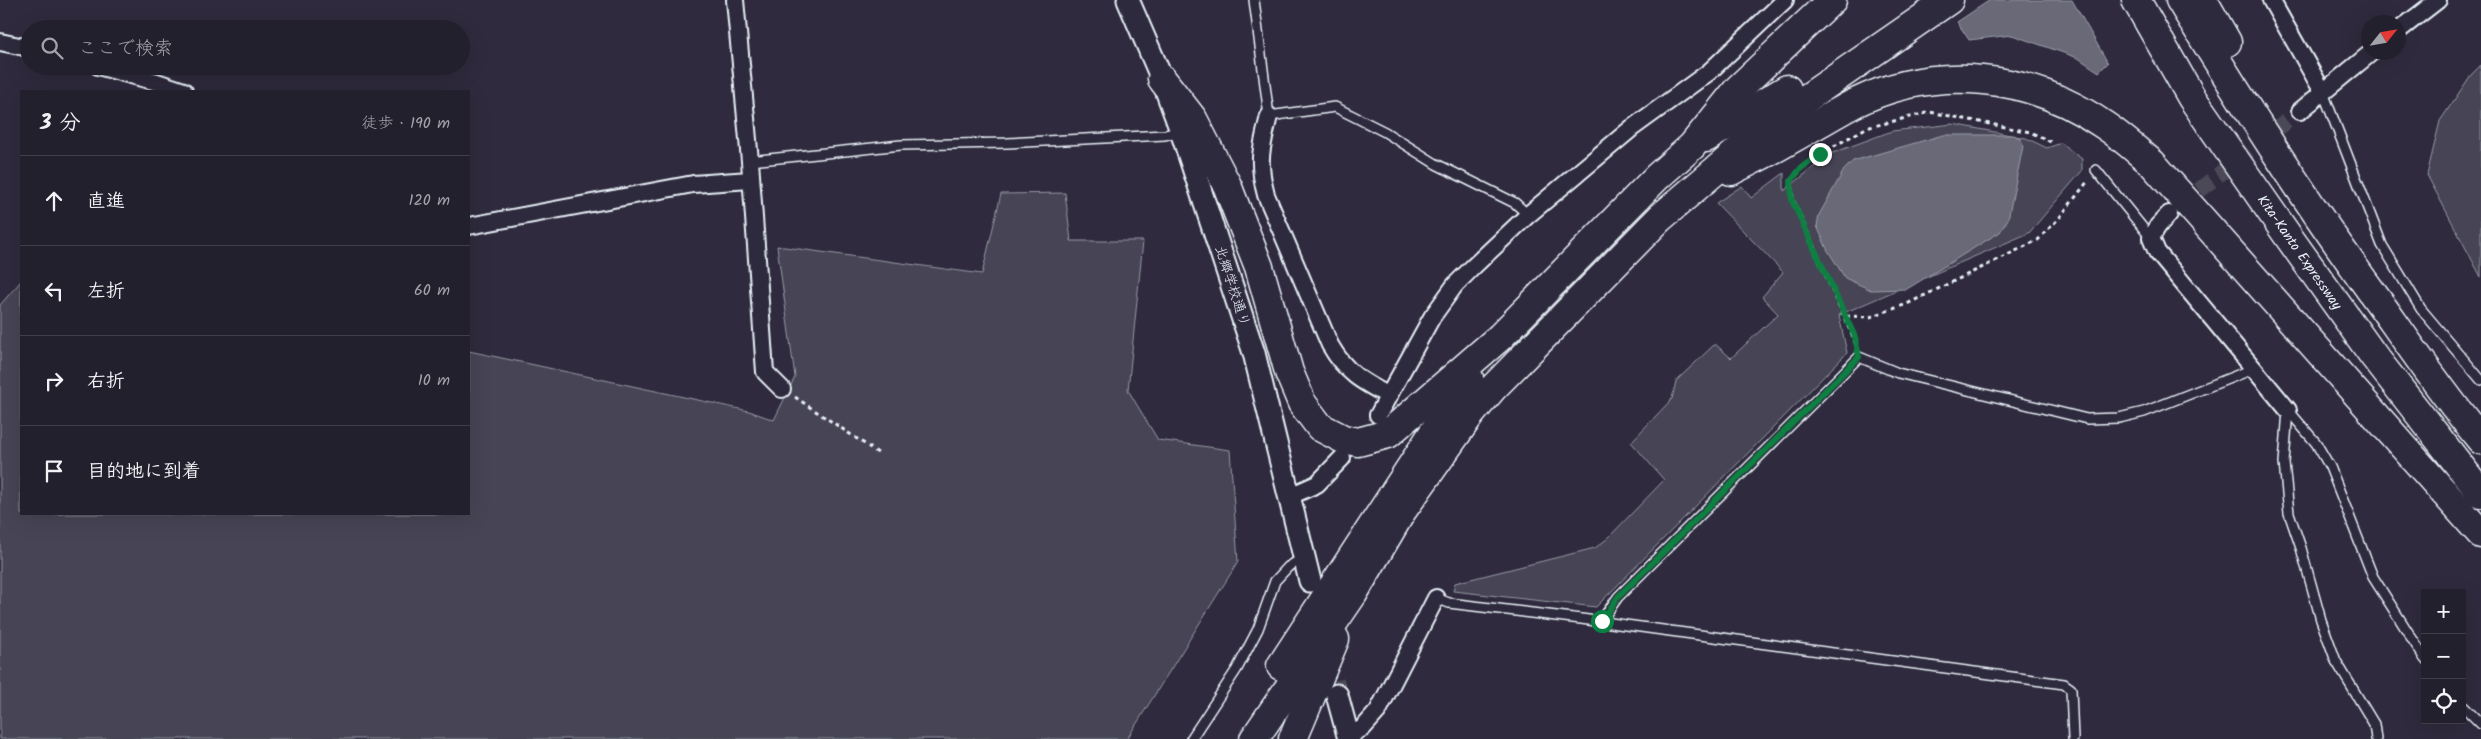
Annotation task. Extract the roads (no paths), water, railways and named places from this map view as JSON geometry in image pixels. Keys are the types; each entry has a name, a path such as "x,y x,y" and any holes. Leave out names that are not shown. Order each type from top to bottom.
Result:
{"highway":[{"path":"1162,79 1193,119 1227,185 1259,267 1289,372 1302,402 1320,426 1343,439 1358,442 1388,434 1500,337 1609,224 1692,146 1738,89 1832,0"},
{"path":"1692,146 1762,106 1918,0"},
{"path":"1254,739 1353,594 1402,511 1470,415 1494,388 1660,218 1770,123 1949,0"},
{"name":"Kita-Kanto Expressway","path":"2136,0 2192,98 2266,204 2373,355 2481,492"},
{"path":"2180,0 2232,86 2296,184 2399,331 2481,440"},
{"path":"2203,0 2242,69 2296,184"},
{"path":"1692,191 1786,143 1856,103 1900,87 1926,81 1957,78 1994,80 2039,92 2104,125 2152,163 2481,534"},
{"path":"1233,739 1453,400 1500,337"},
{"path":"1293,739 1353,594"}],"street":[{"path":"735,0 750,161 765,372 782,389"},
{"name":"北郷学校通り","path":"1128,0 1162,79 1181,130 1254,353 1310,581"},
{"path":"1378,415 1432,317 1456,285 1528,215 1632,128 1709,72 1785,0"},
{"path":"2271,0 2323,92"},
{"path":"2406,26 2438,0"},
{"path":"0,42 20,46"},
{"path":"2300,111 2362,60"},
{"path":"131,75 181,90"},
{"path":"1269,116 1259,170 1266,195 1330,345 1340,363 1350,373 1389,396"},
{"path":"470,226 693,184 750,180"},
{"path":"2169,214 2158,226 2152,238 2157,252 2288,410"},
{"path":"1288,497 1317,484 1342,458"},
{"path":"1337,695 1349,738 1363,728 1378,711 1436,598"}],"lane":[{"path":"1254,0 1269,116 1335,107 1385,132 1436,164 1515,203 1528,215"},
{"path":"2323,92 2382,245 2421,308 2481,380"},
{"path":"750,161 901,145 1046,141 1166,134 1181,130"},
{"path":"2096,170 2152,238"},
{"path":"1602,621 1618,597 1859,357 1898,373 2087,419 2119,418 2144,412 2253,369"},
{"path":"2288,410 2316,443 2330,467 2373,577 2421,653"},
{"path":"2288,410 2284,463 2289,513 2302,548 2321,620 2336,661 2374,724 2376,739"},
{"path":"1191,739 1241,661 1258,629 1275,581 1288,567 1303,558"},
{"path":"1436,598 1450,603 1602,621 2064,684 2071,689 2073,739"},
{"path":"2466,709 2481,724"}],"water":[{"path":"1990,0 2072,0 2108,63 2099,72 2078,58 2012,35 1969,40 1957,22"},
{"path":"1943,135 2014,135 2021,139 2023,146 2008,219 2000,232 1907,289 1871,290 1845,278 1827,249 1817,226 1819,215 1844,170 1853,161"}],"tunnel":[{"path":"2180,205 2300,111"},
{"path":"1326,650 1337,695"}]}
